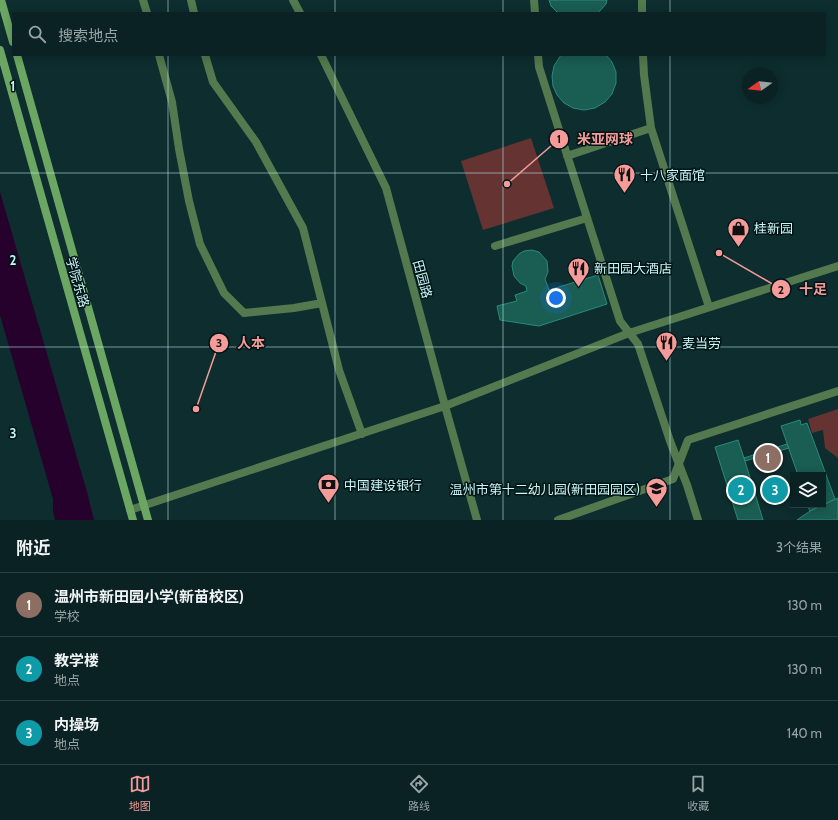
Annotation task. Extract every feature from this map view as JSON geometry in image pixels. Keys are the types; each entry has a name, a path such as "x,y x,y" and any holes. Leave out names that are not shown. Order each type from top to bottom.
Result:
{"main road":[{"path":"1,0 12,38"},
{"name":"学院东路","path":"0,50 133,520"},
{"name":"学院东路","path":"17,56 148,520"}],"street":[{"path":"143,0 147,12"},
{"path":"191,0 194,12"},
{"path":"293,0 299,12"},
{"path":"534,0 535,12"},
{"path":"642,0 642,12"},
{"path":"159,56 172,102 186,186 200,244 224,293 244,313 294,308 322,303"},
{"path":"205,56 213,82 256,142 303,228 339,370 362,434"},
{"name":"田园路","path":"321,56 386,188 444,406 477,520"},
{"path":"538,56 539,66 620,321 638,344 670,441 688,485 698,520"},
{"path":"644,56 644,75 651,128 709,307"},
{"path":"567,156 651,128"},
{"path":"495,246 587,218"},
{"path":"130,510 444,406 629,333 838,266"},
{"path":"558,520 673,479 688,440 838,391"}],"shaded area":[{"path":"531,138 554,208 483,230 461,161"},
{"path":"0,192 94,520 55,520 53,499 0,315"},
{"path":"838,409 838,458 825,448 823,430 812,433 808,419"}],"building":[{"path":"549,0 607,0 606,4 599,12 557,12 551,6"},
{"path":"560,56 607,56 612,62 616,72 616,83 612,94 605,102 595,108 584,110 573,108 564,103 557,95 553,86 552,76 554,66"},
{"name":"新田园大酒店","path":"532,250 539,252 547,261 548,272 545,279 549,290 598,275 607,304 539,326 500,320 497,306 517,301 515,295 527,291 526,286 520,283 514,276 512,266 513,261 524,251"},
{"path":"800,420 801,425 807,423 825,472 797,472 781,426"},
{"path":"738,440 763,520 738,520 715,447"},
{"path":"787,444 789,448 745,461 744,458"},
{"path":"826,475 835,499 826,504"},
{"path":"838,498 838,520 797,520 816,508 826,508 826,504"},
{"path":"808,508 816,508 810,511"}],"place":[{"name":"米亚网球","path":"507,184"},
{"name":"十八家面馆","path":"624,194"},
{"name":"桂新园","path":"738,248"},
{"name":"十足","path":"719,253"},
{"name":"新田园大酒店","path":"579,288"},
{"name":"麦当劳","path":"667,362"},
{"name":"人本","path":"196,409"},
{"name":"温州市新田园小学(新苗校区)","path":"768,458"},
{"name":"教学楼","path":"741,490"},
{"name":"内操场","path":"775,490"},
{"name":"中国建设银行","path":"329,504"},
{"name":"温州市第十二幼儿园(新田园园区)","path":"656,508"}]}
